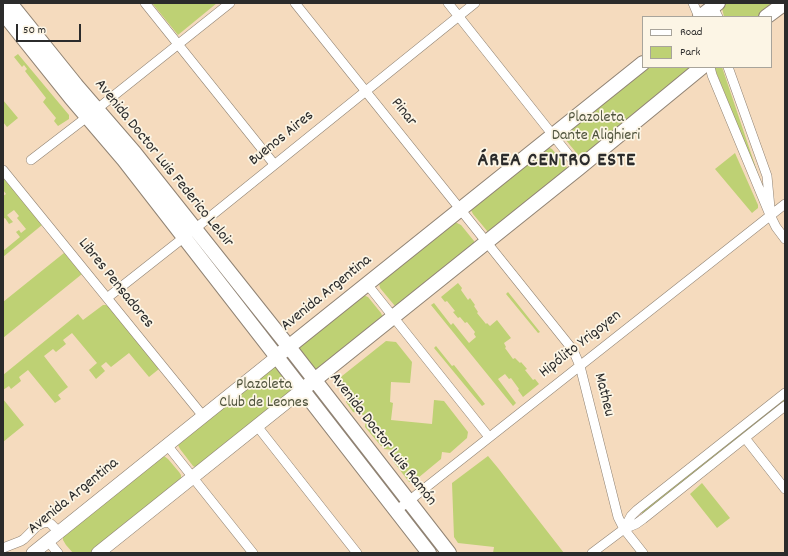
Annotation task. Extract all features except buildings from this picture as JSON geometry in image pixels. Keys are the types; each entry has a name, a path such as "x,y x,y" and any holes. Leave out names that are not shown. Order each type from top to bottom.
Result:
{"main road":[{"name":"Avenida Doctor Luis Federico Leloir","path":"10,3 66,72 124,160 277,356"},
{"path":"767,16 784,3"},
{"path":"701,16 715,7"},
{"name":"Avenida Doctor Luis Federico Leloir","path":"3,13 62,88 92,113 134,152 289,347"},
{"name":"Avenida Argentina","path":"32,553 642,64"},
{"path":"98,553 579,168 706,69"},
{"name":"Avenida Doctor Luis Ramón","path":"289,347 449,553"},
{"name":"Avenida Doctor Luis Ramón","path":"277,356 429,553"}],"street":[{"path":"145,3 274,164"},
{"path":"31,160 230,3"},
{"name":"Pinar","path":"295,3 486,243"},
{"path":"448,3 579,168"},
{"name":"Buenos Aires","path":"107,298 475,3"},
{"path":"693,3 699,16"},
{"path":"728,68 767,176 770,215"},
{"path":"706,69 770,215 776,227 785,239"},
{"name":"Libres Pensadores","path":"3,170 203,416"},
{"name":"Hipólito Yrigoyen","path":"396,511 785,204"},
{"name":"Matheu","path":"486,243 576,355 618,517 624,529 642,553"},
{"path":"368,284 489,437"},
{"path":"624,529 631,516 638,510 785,393"},
{"path":"592,553 624,529 643,519 785,406"},
{"path":"257,426 352,551"},
{"path":"745,438 785,489"},
{"path":"167,445 253,553"},
{"path":"3,548 24,539 43,522 51,524 59,532"},
{"path":"48,541 58,553"}],"green space":[{"path":"152,3 217,3 178,35"},
{"path":"726,3 778,3 762,16 724,16 722,8"},
{"path":"18,54 69,115 69,119 58,126 54,121 56,118 43,102 46,98 25,71 27,69 24,65 22,67 14,57"},
{"name":"Plazoleta Dante Alighieri","path":"643,68 696,68 583,158 579,156 565,139 565,132"},
{"path":"714,68 722,68 761,183"},
{"path":"3,100 18,118 7,127 3,122"},
{"path":"548,147 552,149 568,170 489,233 473,214 471,210 472,207"},
{"path":"735,153 758,205 758,208 752,213 715,169"},
{"path":"3,177 42,225 3,257 3,251 20,237 16,232 19,230 21,233 26,229 17,218 19,216 14,210 7,215 13,222 9,224 5,218 3,219 3,196 6,194 3,190"},
{"path":"455,222 461,225 475,244 396,307 380,288 379,283"},
{"path":"64,253 82,274 3,338 3,302"},
{"path":"458,283 468,300 470,298 475,305 474,306 478,312 477,313 486,324 487,323 490,326 497,320 511,338 504,343 505,348 513,359 515,358 520,363 521,362 533,380 535,379 539,384 523,397 511,378 509,379 505,374 498,379 516,403 513,406 431,305 434,303 451,325 453,323 469,343 476,337 474,334 475,332 467,322 465,323 460,317 458,318 453,312 455,311 447,301 445,302 441,297"},
{"path":"508,292 540,332 538,333 506,294"},
{"path":"363,295 368,297 381,313 383,318 317,370 314,369 299,350 299,347"},
{"path":"103,305 109,307 159,369 149,377 129,353 111,367 106,362 101,366 105,371 96,379 89,370 97,363 72,333 63,340 66,344 56,352 53,349 44,356 68,387 58,395 61,399 55,403 28,370 19,377 21,381 11,389 9,386 3,390 3,375 78,314 83,320"},
{"path":"386,341 396,342 412,362 410,383 391,382 390,402 393,403 391,420 432,424 434,400 444,401 468,432 467,438 450,453 442,452 441,459 415,482 409,482 393,461 394,450 384,449 384,447 381,446 365,427 366,415 359,415 359,413 353,412 346,402 346,391 341,390 341,388 336,388 337,380"},
{"path":"436,346 452,366 454,365 485,404 482,406 434,348"},
{"name":"Plazoleta Club de Leones","path":"275,366 295,389 195,467 193,466 178,445"},
{"path":"785,396 785,402 642,514 642,511"},
{"path":"3,399 24,425 3,442"},
{"path":"164,456 179,472 181,475 181,480 93,553 73,553 66,545 63,537"},
{"path":"488,456 564,553 493,553 494,547 458,543 454,537 452,483"},
{"path":"702,483 730,518 717,528 690,494"}],"district":[{"name":"ÁREA CENTRO ESTE","path":"557,162"}]}
